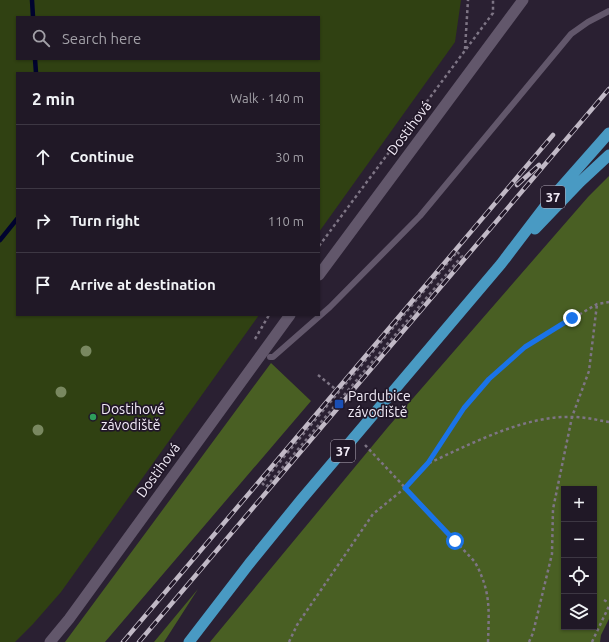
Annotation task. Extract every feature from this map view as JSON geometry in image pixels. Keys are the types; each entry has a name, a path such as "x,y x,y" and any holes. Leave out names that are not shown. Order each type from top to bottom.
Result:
{"main road":[{"name":"37","path":"189,642 301,500 501,264 549,201 609,133"},
{"name":"37","path":"501,264 580,182 609,155"}],"street":[{"name":"Dostihová","path":"320,274 523,0"},
{"name":"Dostihová","path":"50,642 69,619 289,316"}],"lane":[{"path":"270,357 272,357 330,308 420,216 571,34 588,22 609,11"}],"path":[{"path":"465,49 468,0"},
{"path":"320,245 493,13 493,0"},
{"path":"457,252 462,256 266,487 262,483 339,392 457,252"},
{"path":"289,642 297,625 373,514 405,488 428,463 464,408 489,379 525,347 597,304 609,302"},
{"path":"529,642 533,633 552,554 553,509 572,417 589,371 597,304"},
{"path":"254,342 268,316"},
{"path":"318,375 339,392"},
{"path":"428,463 504,430 544,419 572,417 609,422"},
{"path":"365,445 475,562 486,584 489,602 488,642"},
{"path":"604,600 609,603"},
{"path":"592,642 609,606"}],"green space":[{"name":"Dostihové závodiště","path":"0,0 461,0 455,42 320,231 320,72 16,72 16,316 258,316 61,592 15,642 0,642"},
{"path":"609,176 609,619 601,635 600,642 210,642 388,427 588,197"},
{"path":"271,363 311,401 105,642 65,642"},
{"path":"198,589 164,642 154,642"}],"waterway":[{"path":"32,0 33,16"},
{"path":"35,60 36,72"},
{"path":"0,240 16,220"}],"railway":[{"path":"139,642 609,89"},
{"path":"123,642 553,135"},
{"path":"517,185 539,165"}],"place":[{"name":"Pardubice závodiště","path":"339,404"},
{"name":"Dostihové závodiště","path":"93,417"}],"route":[{"path":"455,541 405,488 428,463 464,408 489,379 525,347 572,318"}]}
